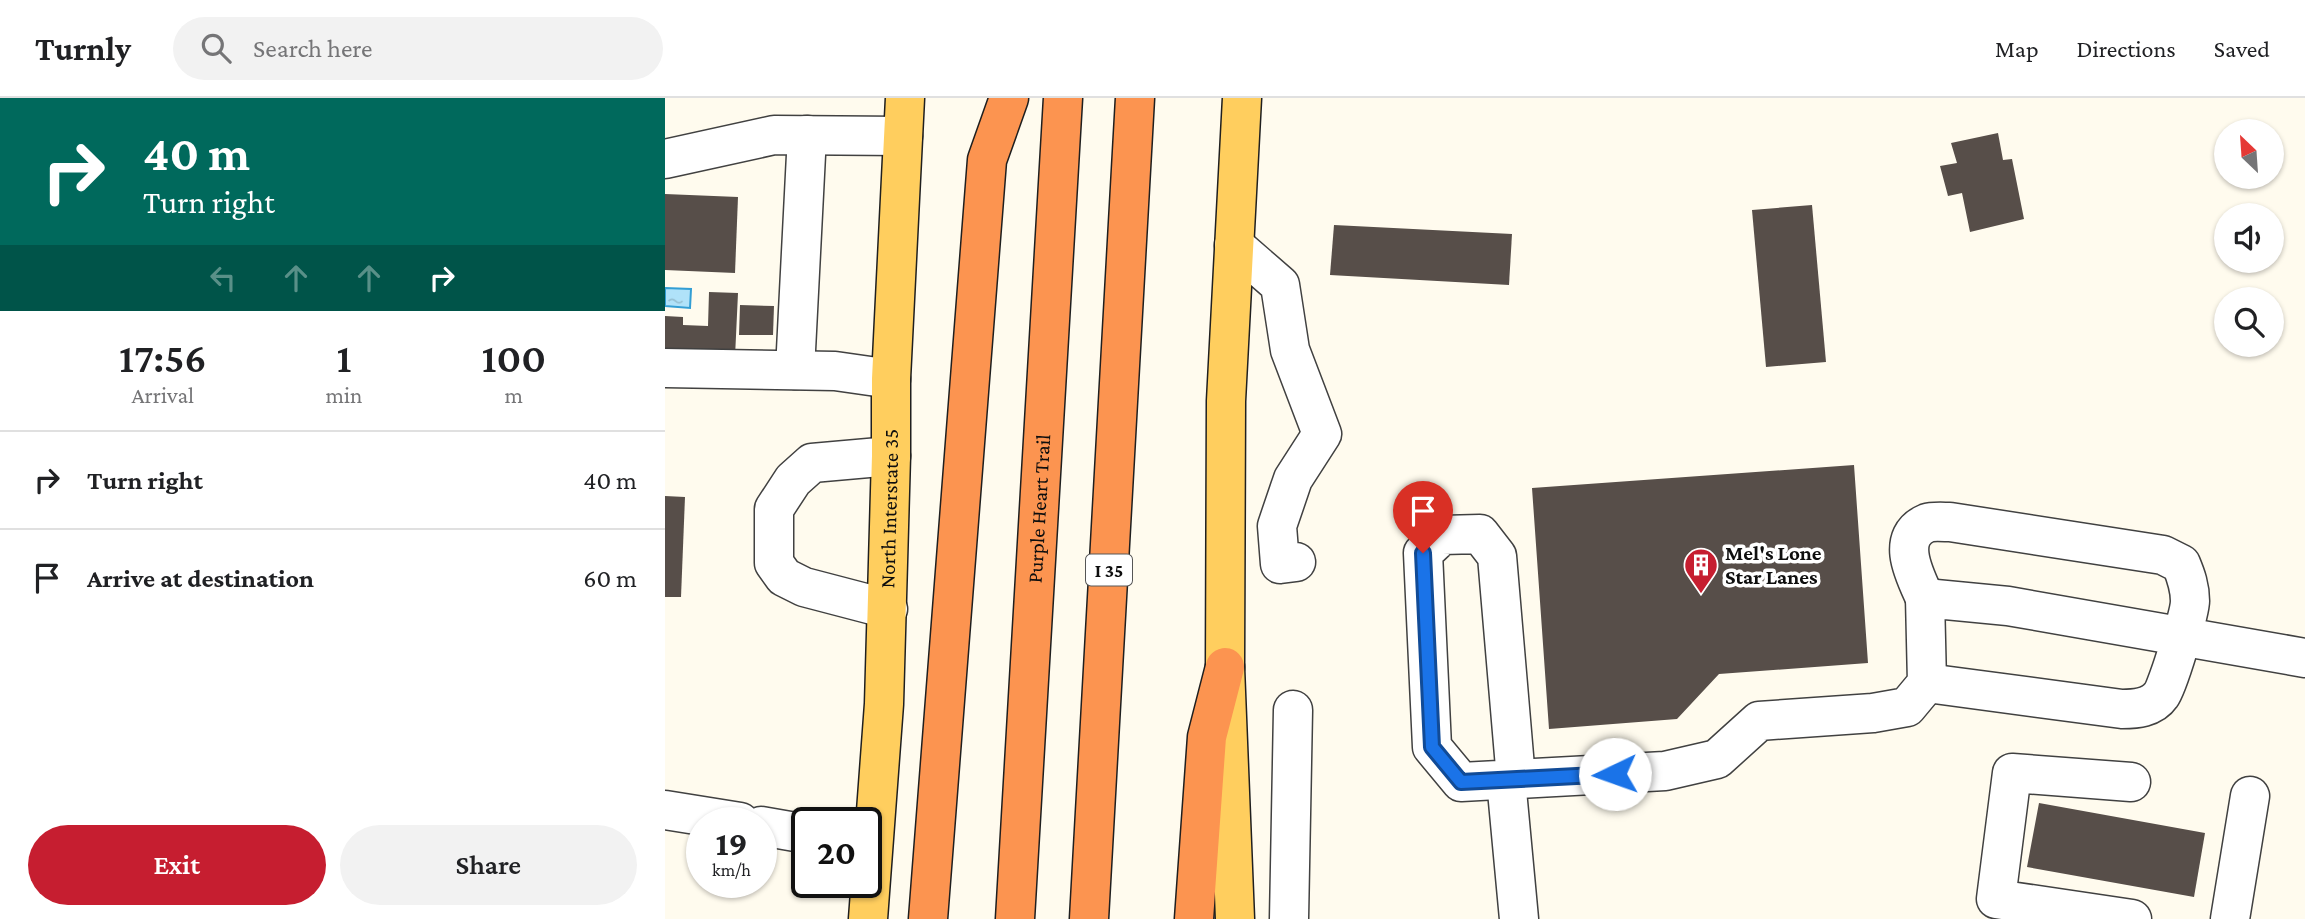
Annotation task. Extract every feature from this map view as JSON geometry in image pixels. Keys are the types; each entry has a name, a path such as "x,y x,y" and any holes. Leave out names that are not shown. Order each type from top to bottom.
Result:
{"highway":[{"path":"928,919 987,160 1009,98"},
{"name":"Purple Heart Trail","path":"1015,919 1063,98"},
{"name":"I 35","path":"1089,919 1135,98"},
{"path":"1194,919 1207,737 1225,667"}],"main road":[{"name":"North Interstate 35","path":"873,807 888,609 891,379 905,98"},
{"path":"1235,919 1225,667 1226,401 1242,98"},
{"name":"North Interstate 35","path":"867,919 868,898"}],"street":[{"path":"665,159 774,135 903,136"},
{"path":"795,370 807,135"},
{"path":"1234,245 1280,285 1290,350 1322,434 1293,479 1277,526 1280,564 1296,562"},
{"path":"665,368 835,371 891,379"},
{"path":"888,609 804,587 784,577 774,563 773,509 793,480 812,463 891,456"},
{"path":"1519,919 1511,780 1497,556 1480,534 1442,535 1423,553 1432,747 1461,782 1511,780 1665,771 1717,759 1759,721 1907,708 1927,683 1925,598 1908,552 1912,536 1928,523 1950,522 2163,555 2181,564 2188,581 2190,603 2169,679 2161,697 2143,708 2122,709 1927,683"},
{"path":"1925,598 2008,606 2305,658"},
{"path":"1289,919 1293,710"},
{"path":"2131,782 2012,773 1996,899 2132,919"},
{"path":"2230,919 2250,796"},
{"path":"665,810 686,813"}],"water":[{"path":"665,288 691,289 690,308 665,306"}],"building":[{"path":"1998,133 2003,160 2012,159 2024,219 1970,232 1962,193 1948,196 1940,166 1957,163 1951,143"},
{"path":"665,194 738,197 735,273 665,270"},
{"path":"1812,205 1826,362 1766,367 1752,210"},
{"path":"1334,225 1512,234 1509,285 1330,275"},
{"path":"709,292 738,293 735,357 665,354 665,316 683,317 683,325 708,326"},
{"path":"740,305 774,306 773,335 739,335"},
{"name":"Mel's Lone Star Lanes","path":"1854,465 1868,663 1719,674 1677,719 1549,729 1532,488"},
{"path":"665,496 685,497 681,597 665,597"},
{"path":"2039,803 2205,833 2194,897 2027,867"}],"place":[{"name":"Mel's Lone Star Lanes","path":"1701,595"}],"route":[{"path":"1423,553 1432,747 1461,782 1615,774"}]}
